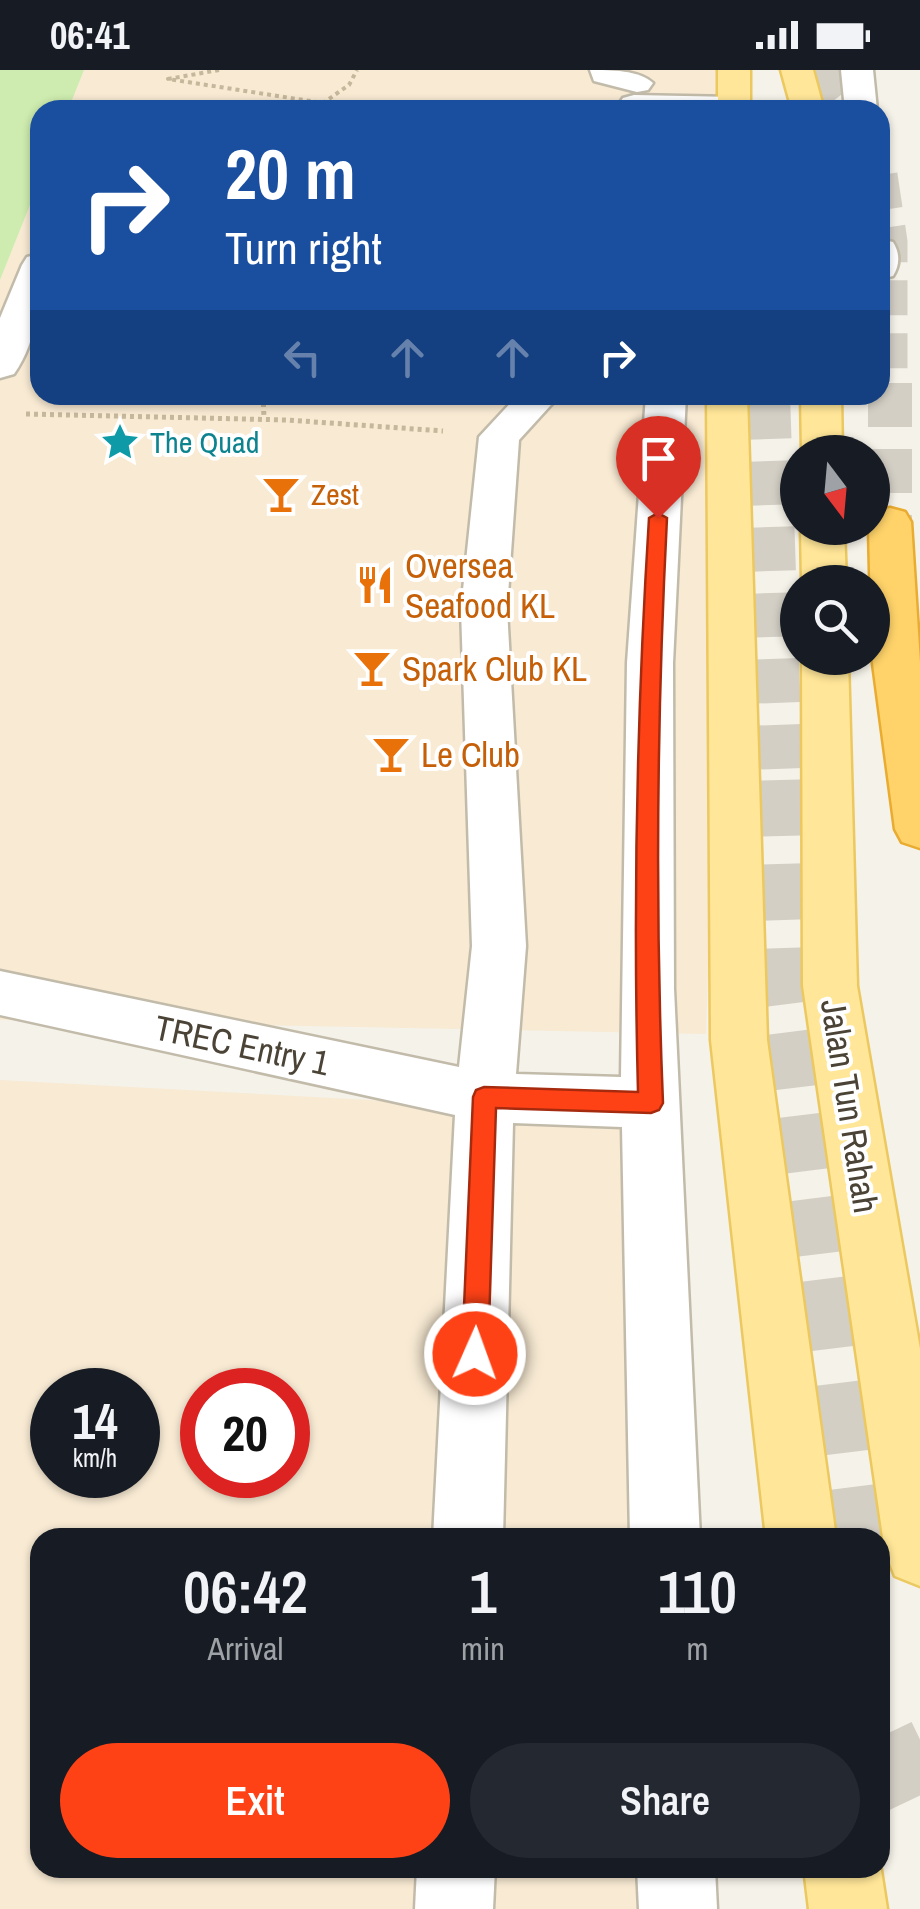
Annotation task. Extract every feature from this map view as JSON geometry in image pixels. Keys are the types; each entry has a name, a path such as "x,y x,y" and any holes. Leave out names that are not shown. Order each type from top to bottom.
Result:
{"highway":[{"path":"890,522 893,637 920,829"}],"main road":[{"path":"734,70 734,100"},
{"path":"798,70 806,100"},
{"path":"727,405 739,1040 801,1528"},
{"path":"821,405 822,435"},
{"name":"Jalan Tun Rahah","path":"825,675 830,986 920,1551"},
{"path":"844,1878 848,1909"}],"lane":[{"path":"606,70 606,74 635,92 682,100"},
{"path":"851,100 857,70"},
{"path":"0,366 30,290"},
{"path":"468,1528 484,1097 499,946 484,609 498,437 530,405"},
{"path":"665,405 650,664 647,989 666,1528"},
{"name":"TREC Entry 1","path":"0,993 484,1097 651,1103"},
{"path":"454,1909 456,1878"},
{"path":"676,1878 678,1909"}],"path":[{"path":"220,70 168,79 303,100"},
{"path":"326,100 349,85 357,70"},
{"path":"263,405 264,418"},
{"path":"24,414 362,422 498,437"}],"shaded area":[{"path":"84,70 737,70 736,100 72,100"},
{"path":"30,205 30,405 727,405 706,1034 0,1020 0,280"},
{"path":"0,1080 646,1115 669,1528 30,1528 30,1878 689,1878 691,1909 0,1909"}],"green space":[{"path":"0,70 84,70 72,100 30,100 30,205 0,280"}],"tunnel":[{"path":"816,70 840,100"},
{"path":"890,242 890,383"},
{"path":"890,386 890,405"},
{"path":"768,405 781,782"},
{"path":"890,405 890,435"},
{"path":"781,780 787,979 824,1281"},
{"path":"824,1279 855,1528"},
{"path":"890,1758 920,1821"}],"place":[{"name":"The Quad","path":"120,442"},
{"name":"Zest","path":"281,494"},
{"name":"Oversea Seafood KL","path":"375,585"},
{"name":"Spark Club KL","path":"372,668"},
{"name":"Le Club","path":"391,754"}],"route":[{"path":"475,1354 484,1097 651,1103 647,989 650,664 658,518"}]}
